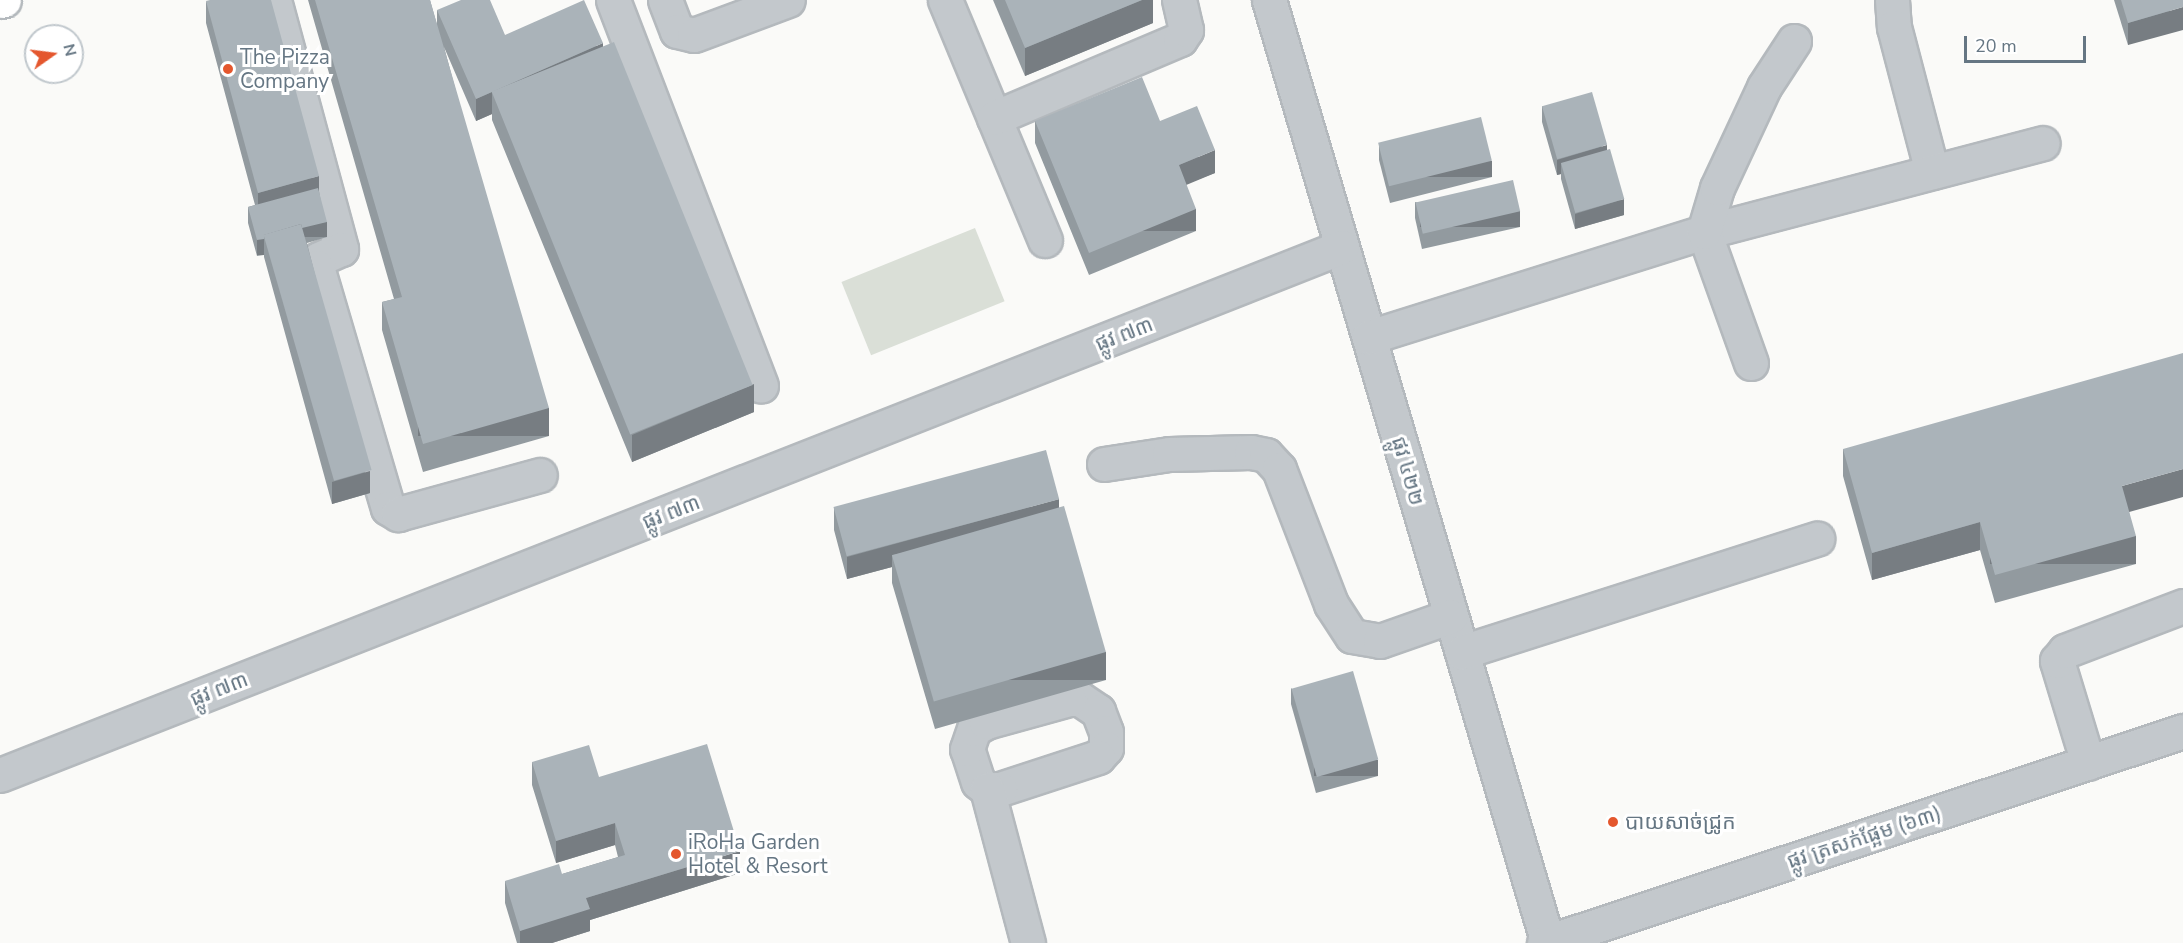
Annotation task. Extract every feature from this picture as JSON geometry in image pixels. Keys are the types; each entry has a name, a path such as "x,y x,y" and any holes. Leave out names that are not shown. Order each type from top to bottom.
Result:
{"street":[{"path":"274,0 341,249 319,259 317,267 388,508 398,514 540,475"},
{"path":"613,0 761,386"},
{"path":"665,0 677,32 694,35 788,0"},
{"path":"945,0 1045,240"},
{"path":"994,118 1180,39 1186,30 1179,0"},
{"name":"ផ្លូវ ៤២២","path":"1269,0 1546,943"},
{"path":"1892,0 1894,27 1932,172"},
{"path":"1751,363 1704,232 1717,188 1764,87 1794,41"},
{"path":"1369,337 1704,232 2043,143"},
{"name":"ផ្លូវ ៧៣","path":"0,775 1342,247"},
{"path":"1104,464 1169,454 1251,452 1266,455 1279,470 1331,604 1352,636 1380,641 1451,616"},
{"path":"1462,652 1817,539"},
{"path":"2088,763 2057,661 2065,651 2183,606"},
{"name":"ផ្លូវ ត្រសក់ផ្អែម (៦៣)","path":"1546,943 2183,731"},
{"path":"987,789 1028,943"}],"shaded area":[{"path":"975,228 1005,301 871,355 841,282"}],"building":[{"path":"271,0 319,176 258,193 206,1"},
{"path":"315,0 430,0 549,408 423,444 382,302 402,297"},
{"path":"461,0 490,0 505,35 584,0 603,43 476,99 437,10"},
{"path":"1005,0 1142,0 1025,48"},
{"path":"2121,0 2183,0 2183,7 2128,23"},
{"path":"614,42 753,385 630,435 492,91"},
{"path":"1142,77 1160,121 1197,106 1215,150 1179,165 1196,209 1089,253 1035,121"},
{"path":"1592,92 1607,145 1557,159 1542,106"},
{"path":"1481,117 1492,161 1389,186 1378,143"},
{"path":"1610,149 1624,199 1575,213 1561,163"},
{"path":"1513,180 1520,211 1423,234 1416,202"},
{"path":"318,188 327,222 302,228 301,224 264,235 264,239 257,240 248,207"},
{"path":"301,224 372,470 334,481 264,235"},
{"path":"2183,353 2183,469 2122,486 2136,536 1995,575 1980,522 1872,553 1843,449"},
{"path":"1046,450 1059,499 847,556 833,507"},
{"path":"1064,506 1106,652 934,701 892,555"},
{"path":"1353,671 1378,759 1317,777 1291,689"},
{"name":"iRoHa Garden Hotel & Resort","path":"707,744 740,851 586,898 590,909 520,931 505,881 559,864 562,874 625,855 615,823 556,841 532,762 589,745 599,777"}],"place":[{"name":"The Pizza Company","path":"228,69"},
{"name":"បាយសាច់ជ្រូក","path":"1613,822"},
{"name":"iRoHa Garden Hotel & Resort","path":"676,854"}]}
